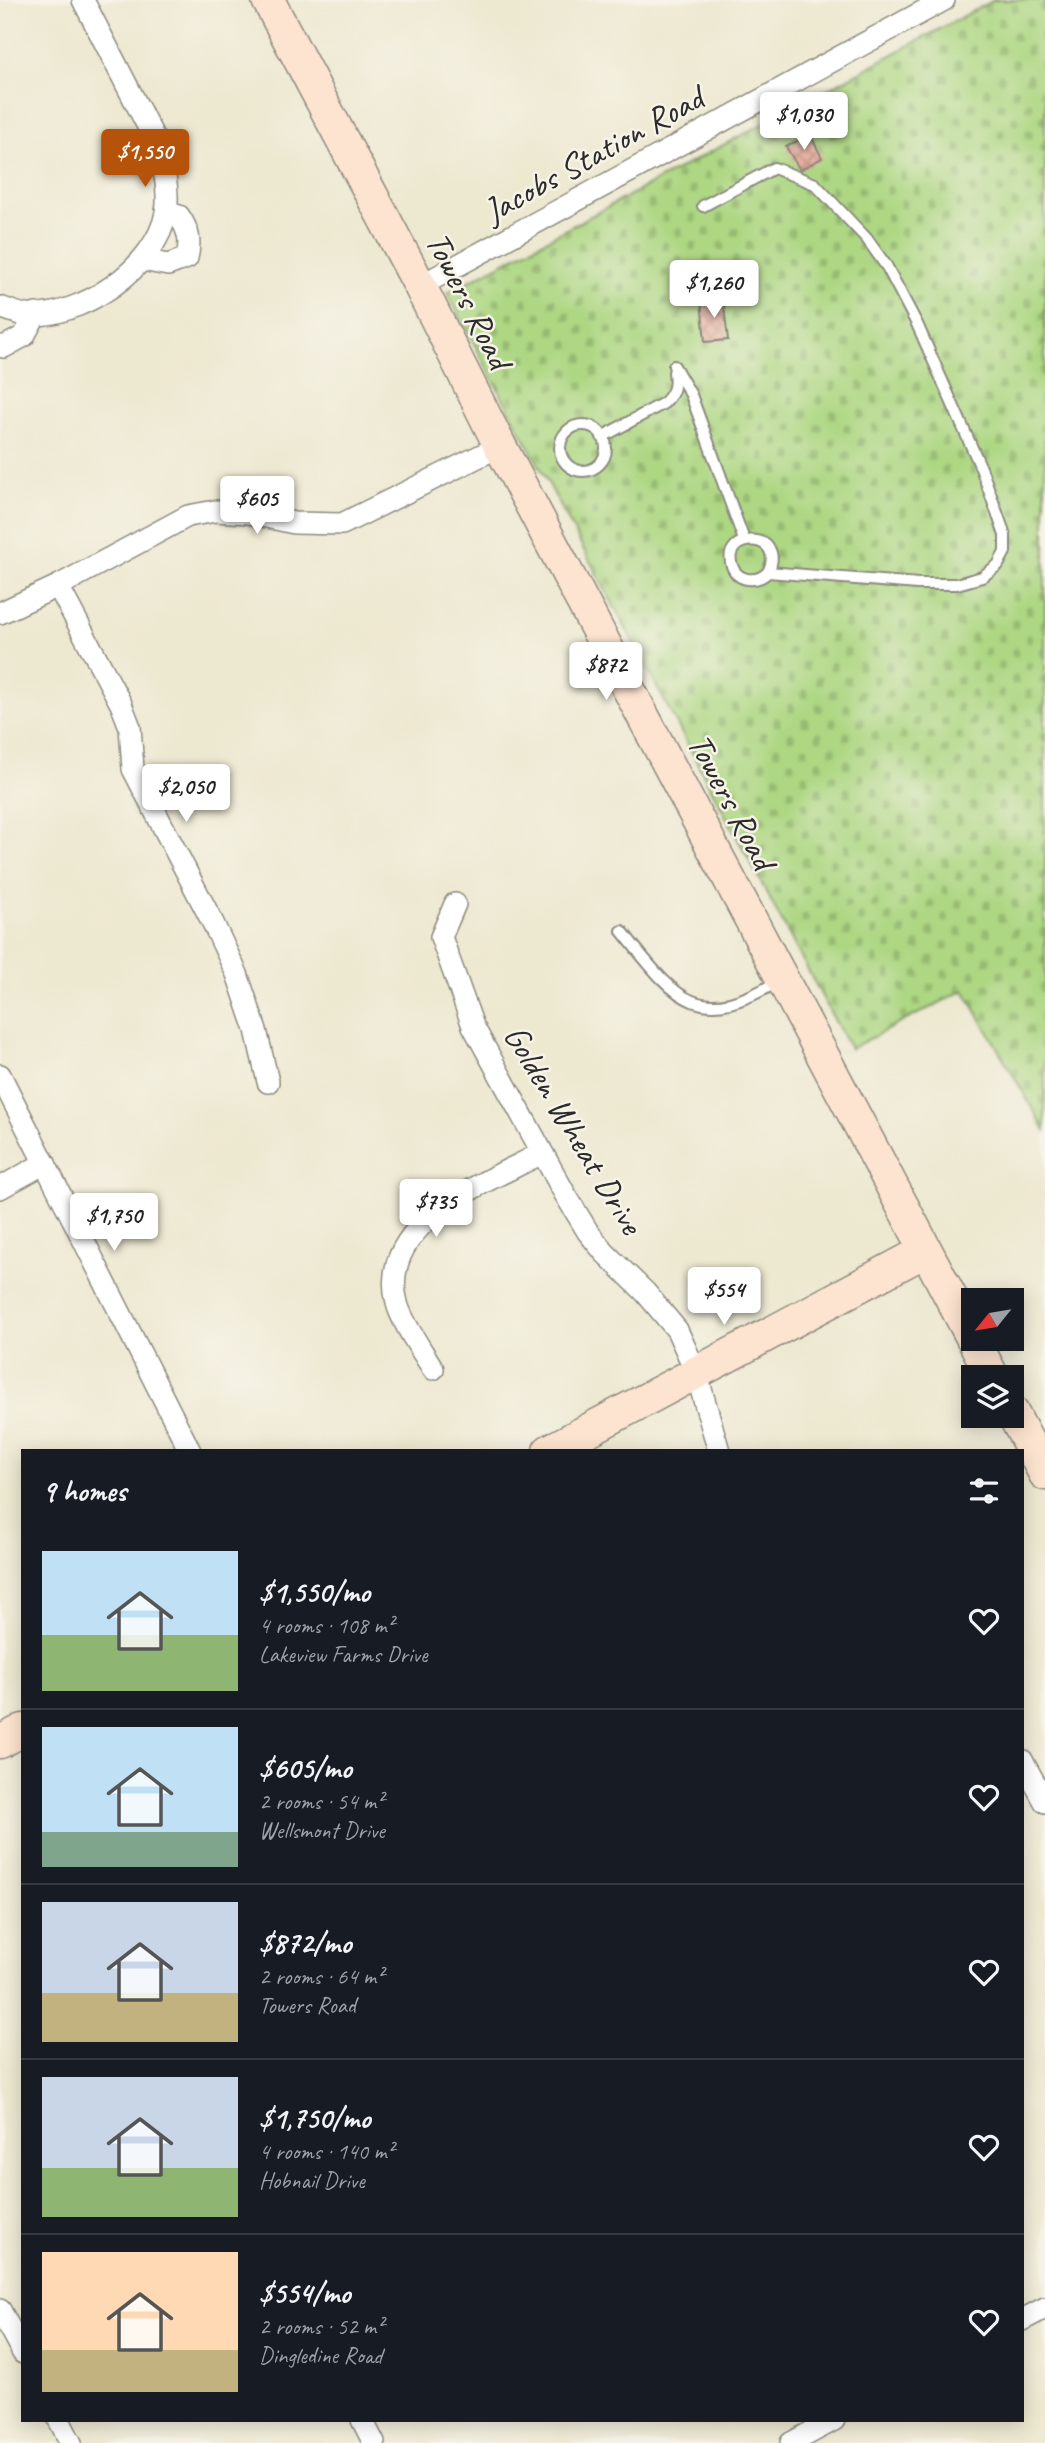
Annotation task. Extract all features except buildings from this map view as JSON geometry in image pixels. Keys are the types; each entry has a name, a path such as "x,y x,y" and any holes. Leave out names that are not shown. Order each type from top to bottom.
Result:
{"main road":[{"name":"Towers Road","path":"268,0 421,286 500,446 987,1365"},
{"path":"553,1449 925,1251"},
{"path":"1021,1428 1045,1474"},
{"path":"0,1742 21,1731"}],"street":[{"path":"0,307 25,315 36,314 65,309 101,295 148,254 166,212 166,189 157,144 83,0"},
{"name":"Jacobs Station Road","path":"421,286 944,0"},
{"path":"142,260 169,265 187,258 191,243 186,226 179,216 166,212"},
{"path":"0,345 4,347 24,336 36,314"},
{"path":"0,613 58,586 188,516 215,511 248,513 294,523 342,524 500,446"},
{"path":"58,586 121,704 130,727 133,769 237,974 256,1030 268,1082"},
{"name":"Golden Wheat Drive","path":"455,904 441,937 473,1027 588,1232 677,1330 696,1372 718,1449"},
{"path":"0,1075 189,1449"},
{"path":"433,1369 397,1307 394,1289 396,1271 405,1247 414,1232 432,1214 542,1153"},
{"path":"0,1188 45,1163"},
{"path":"1024,1764 1045,1802"},
{"path":"0,2310 15,2341"},
{"path":"60,2422 71,2443"},
{"path":"363,2422 374,2443"},
{"path":"791,2443 830,2422"}],"lane":[{"path":"703,206 774,168 815,184 833,202 867,239 887,267 917,324 981,468 1006,535 1006,552 998,565 982,577 957,583 918,584 768,572 757,579 743,578 737,574 731,562 734,549 744,540 757,540 767,547 772,559 768,572"},
{"path":"602,437 672,395 676,385 674,366 691,395 744,540"},
{"path":"583,425 597,431 602,437 605,451 603,458 593,468 579,471 566,464 562,458 561,443 568,430 583,425"},
{"path":"622,932 670,987 682,997 702,1004 725,1006 743,1000 782,979"}],"green space":[{"path":"994,0 1045,0 1045,1130 964,990 850,1049 447,293"}]}
